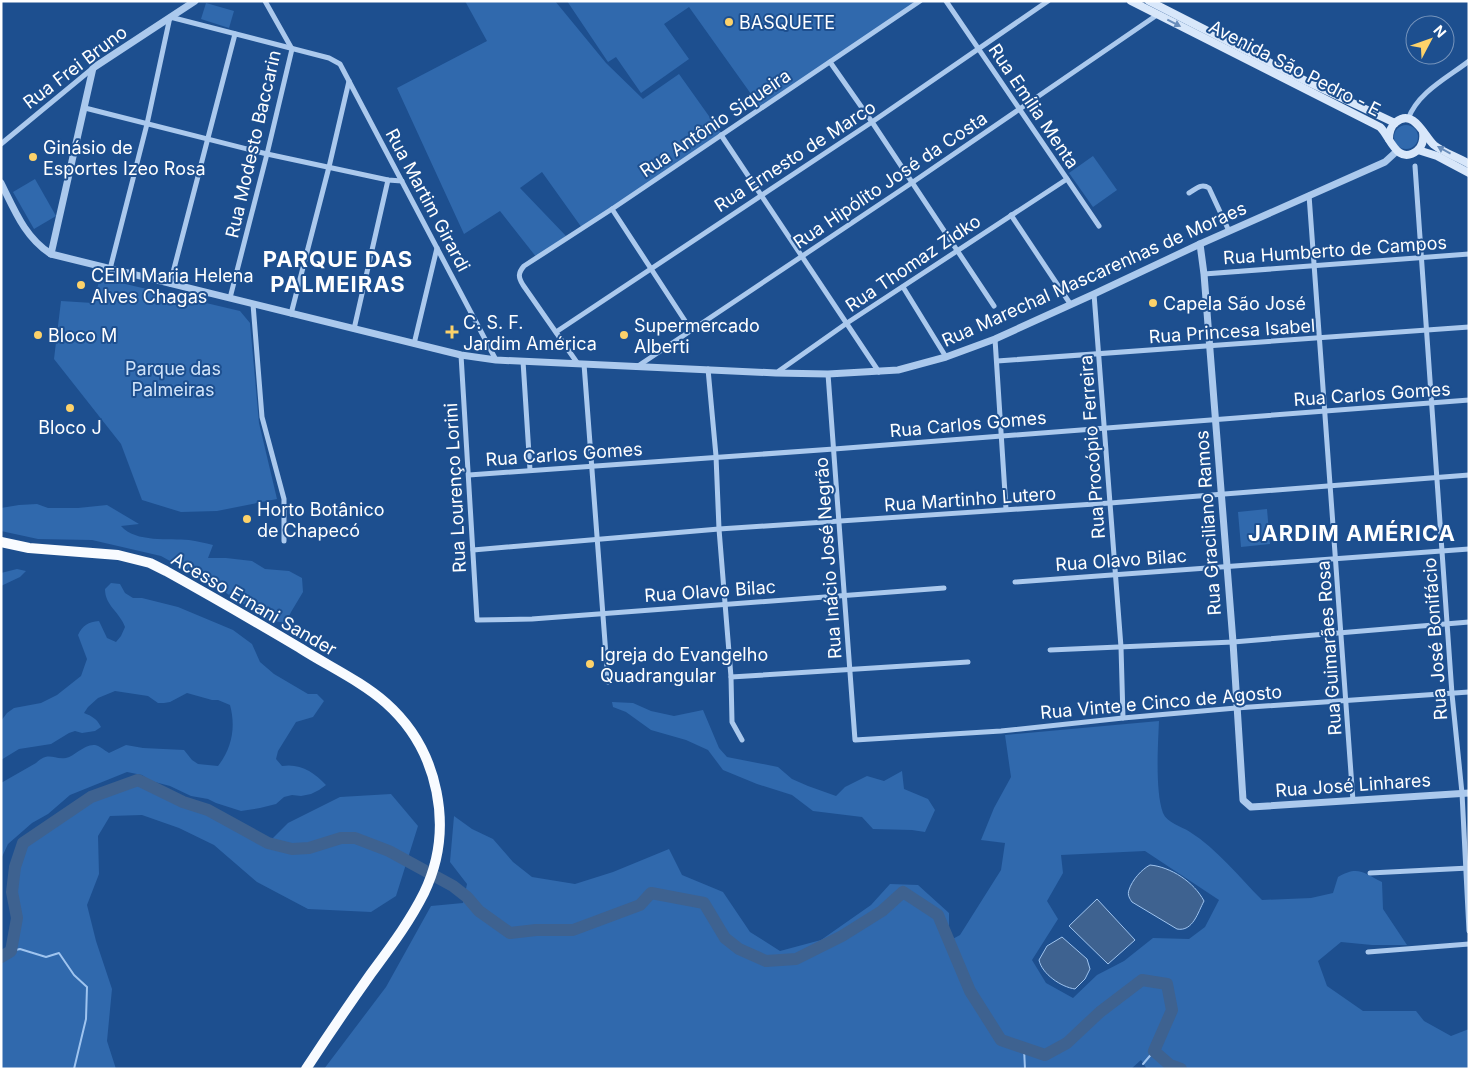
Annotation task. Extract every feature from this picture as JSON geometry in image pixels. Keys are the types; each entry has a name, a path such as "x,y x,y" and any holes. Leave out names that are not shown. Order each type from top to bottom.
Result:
{"highway":[{"name":"Acesso Ernani Sander","path":"1,542 30,548 118,555 150,563 166,570 369,690 385,702 420,744 436,785 439,828 434,863 424,893 400,935 306,1069"}],"main road":[{"name":"Avenida São Pedro - E","path":"1130,1 1380,127 1389,140"},
{"name":"Avenida São Pedro - E","path":"1149,1 1395,123"},
{"path":"1423,132 1424,139 1422,145 1418,150 1407,154 1397,151 1389,140 1389,133 1395,123 1408,119 1418,123 1434,145 1469,164"},
{"path":"1418,150 1437,156 1469,173"}],"street":[{"name":"Rua Frei Bruno","path":"1,144 93,68 195,1"},
{"name":"Rua Modesto Baccarin","path":"230,298 292,49 265,1"},
{"name":"Rua Antônio Siqueira","path":"556,332 518,278 519,272 524,266 612,209 920,1"},
{"name":"Rua Emília Menta","path":"946,1 1099,226"},
{"name":"Rua Ernesto de Marco","path":"556,332 872,122 1048,1"},
{"name":"Rua Hipólito José da Costa","path":"637,366 1020,110 1158,15"},
{"path":"110,269 147,124 170,17 292,49"},
{"path":"170,284 235,34"},
{"name":"Rua Martim Girardi","path":"292,49 329,58 340,64 496,360"},
{"path":"1408,119 1414,105 1421,97 1469,61"},
{"path":"830,62 994,306"},
{"path":"51,254 93,68"},
{"path":"291,314 349,81"},
{"path":"85,108 267,154 388,180 402,181"},
{"path":"721,135 879,372"},
{"name":"Rua Marechal Mascarenhas de Moraes","path":"1,183 24,228 43,249 51,254 461,355 496,360 828,374 898,370 946,358 995,339 1200,244 1380,164 1397,151"},
{"name":"Rua José Bonifácio","path":"1415,166 1452,694 1465,793 1469,931"},
{"name":"Rua Thomaz Zidko","path":"776,373 902,287 1067,179"},
{"path":"354,329 388,180"},
{"path":"1189,193 1200,186 1204,185 1209,188 1229,231"},
{"name":"Rua Guimarães Rosa","path":"1309,195 1354,801"},
{"path":"612,209 691,330"},
{"path":"1011,215 1071,305"},
{"name":"Rua Graciliano Ramos","path":"1200,244 1210,346 1233,642 1243,800"},
{"path":"414,344 437,248"},
{"name":"Rua Humberto de Campos","path":"1204,274 1469,254"},
{"path":"902,287 946,358"},
{"name":"Rua Procópio Ferreira","path":"1094,294 1120,647 1123,718"},
{"path":"252,304 262,417 284,499 284,541"},
{"name":"Rua Princesa Isabel","path":"997,361 1469,327"},
{"path":"556,332 581,364 598,539 608,682"},
{"path":"995,339 1006,509"},
{"name":"Rua Lourenço Lorini","path":"461,355 477,620"},
{"path":"523,360 530,470"},
{"path":"708,369 716,456 719,529 731,677 732,722 742,740"},
{"name":"Rua Inácio José Negrão","path":"828,374 855,740"},
{"name":"Rua Carlos Gomes","path":"469,475 1469,400"},
{"name":"Rua Martinho Lutero","path":"473,550 719,529 1110,503 1469,475"},
{"name":"Rua Olavo Bilac","path":"1015,582 1469,549"},
{"name":"Rua Olavo Bilac","path":"477,620 532,619 944,588"},
{"path":"1050,650 1233,642 1469,622"},
{"path":"731,677 968,662"},
{"name":"Rua Vinte e Cinco de Agosto","path":"855,740 1001,731 1236,708 1469,692"},
{"name":"Rua José Linhares","path":"1243,800 1251,806 1465,793"},
{"path":"1370,873 1467,868"},
{"path":"1368,952 1469,944"}],"green space":[{"path":"465,1 555,1 606,63 643,99 679,74 721,133 582,228 542,172 520,188 566,236 537,258 500,211 464,234 397,88 487,41"},
{"path":"567,1 918,1 761,108 689,7 664,24 689,59 641,93 616,57 608,62"},
{"path":"206,3 234,11 229,28 201,19"},
{"path":"1406,125 1415,128 1418,137 1415,146 1406,149 1397,146 1394,137 1397,128"},
{"path":"1093,156 1117,190 1093,207 1069,173"},
{"path":"35,179 56,216 34,229 13,192"},
{"name":"Parque das Palmeiras","path":"100,278 240,311 250,323 259,423 277,499 217,511 181,512 142,500 121,444 54,359 61,301 93,303"},
{"path":"37,504 48,508 78,508 107,505 139,524 121,526 135,535 153,539 189,540 213,545 208,558 252,561 265,569 289,571 302,578 303,592 286,623 268,620 217,587 161,556 92,540 38,539 1,531 1,508"},
{"path":"1267,509 1270,544 1241,547 1238,512"},
{"path":"17,569 26,571 20,577 1,586 1,573"},
{"path":"111,583 120,584 125,593 133,598 142,598 178,607 233,630 252,644 260,662 274,674 308,694 317,694 324,701 313,717 296,722 278,751 276,759 282,766 301,767 317,776 326,785 311,794 292,795 284,797 276,804 241,811 208,799 191,796 170,786 151,781 142,775 127,772 70,795 48,814 32,823 8,844 1,859 1,783 44,757 66,758 91,745 99,746 109,753 126,745 143,748 184,750 198,764 218,766 230,745 233,721 230,705 218,700 187,693 170,702 158,703 148,696 115,691 98,698 84,713 94,718 101,727 95,731 82,733 75,731 51,744 19,749 1,760 1,721 7,713 14,708 41,703 57,695 81,676 87,659 78,635 84,626 99,621 107,638 116,642 121,636 125,627 107,600 106,595 105,589"},
{"path":"612,702 633,703 651,711 674,716 703,710 719,748 727,757 778,767 792,779 836,796 845,787 867,776 884,781 902,771 904,789 928,799 935,810 925,832 873,829 862,817 813,811 792,795 757,784 723,770 708,750 686,740 651,730 626,712 613,707"},
{"path":"1159,721 1158,781 1160,804 1163,813 1171,822 1200,839 1228,864 1262,900 1311,898 1333,893 1338,877 1351,871 1365,873 1382,882 1383,909 1407,945 1372,945 1341,942 1318,961 1327,986 1363,1011 1416,1011 1424,1021 1451,1036 1469,1029 1469,1069 1147,1069 1141,1060 1131,1069 324,1069 386,987 431,906 463,903 467,884 450,862 454,816 472,829 493,839 513,862 532,877 575,884 613,872 669,849 682,875 723,892 750,932 780,951 821,940 871,905 890,884 918,885 949,913 949,941 960,935 1001,870 1005,843 981,840 994,808 1011,777 1005,735","holes":["1145,851 1219,900 1205,927 1189,939 1153,938 1124,961 1097,975 1073,998 1046,983 1032,960 1058,919 1047,901 1063,873 1061,855"]},
{"path":"138,780 183,802 208,810 268,843 288,823 340,797 391,794 418,826 396,896 371,912 308,909 257,882 214,845 179,828 142,815 110,816 98,836 99,874 87,905 96,941 112,989 107,1041 116,1069 1,1069 1,957 11,951 17,918 12,892 15,867 23,843 91,797"}],"shaded area":[{"path":"1150,865 1174,872 1200,894 1204,901 1194,920 1187,927 1177,929 1130,900 1128,892 1132,882"},
{"path":"1097,899 1135,940 1108,964 1069,926"},
{"path":"1062,937 1087,959 1090,969 1085,979 1075,989 1064,986 1048,975 1039,960 1047,946"}],"waterway":[{"path":"1,957 11,951 17,918 12,892 15,867 23,843 91,797 138,780 183,802 208,810 268,843 292,849 309,848 341,838 355,838 389,851 453,886 467,897 479,911 510,933 536,930 573,930 640,905 651,893 704,903 725,938 739,949 766,961 796,959 842,936 882,911 903,892 938,915 970,991 1001,1040 1045,1055 1067,1043 1100,1012 1142,980 1167,984 1172,1010 1154,1051 1170,1065 1181,1069"},
{"path":"11,951 20,949 46,957 59,953 74,975 87,987 86,1019 74,1069"},
{"path":"1024,1048 1025,1069"},
{"path":"1143,1064 1154,1051"}],"place":[{"name":"BASQUETE","path":"729,22"},
{"name":"Ginásio de Esportes Izeo Rosa","path":"33,157"},
{"name":"CEIM Maria Helena Alves Chagas","path":"81,285"},
{"name":"Capela São José","path":"1153,303"},
{"name":"C. S. F. Jardim América","path":"452,332"},
{"name":"Bloco M","path":"38,335"},
{"name":"Supermercado Alberti","path":"624,335"},
{"name":"Bloco J","path":"70,408"},
{"name":"Horto Botânico de Chapecó","path":"247,519"},
{"name":"Igreja do Evangelho Quadrangular","path":"590,664"}],"district":[{"name":"PARQUE DAS PALMEIRAS","path":"338,272"},
{"name":"JARDIM AMÉRICA","path":"1352,533"}]}
